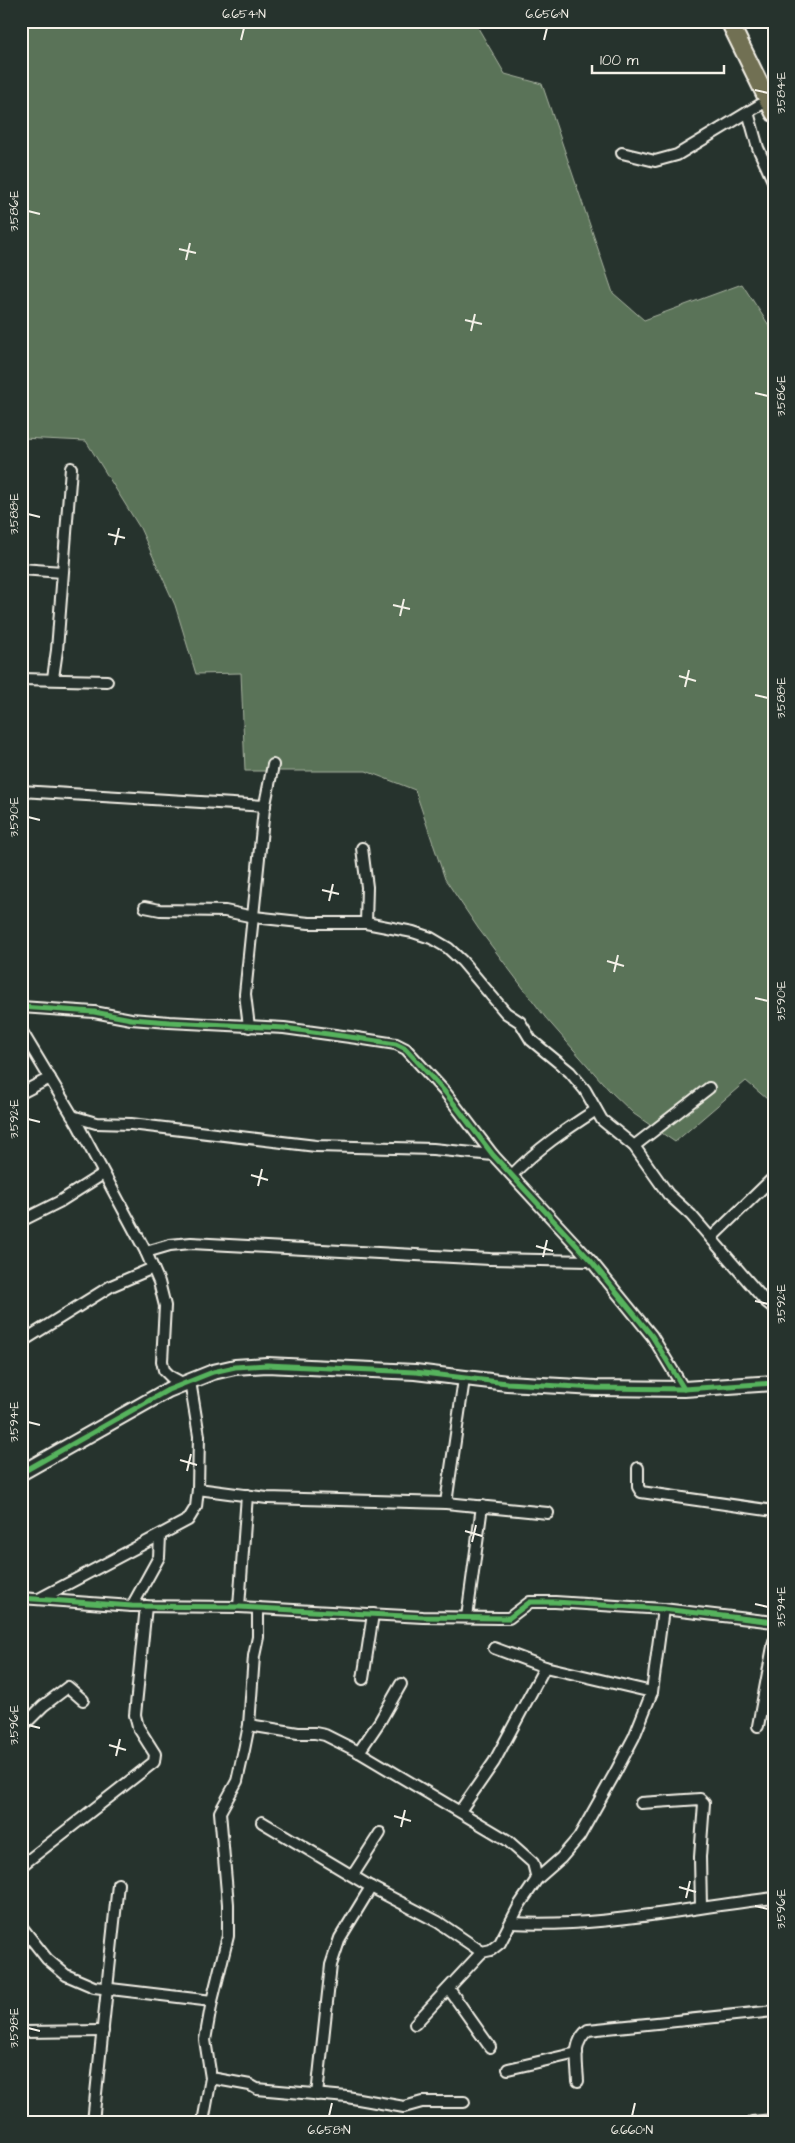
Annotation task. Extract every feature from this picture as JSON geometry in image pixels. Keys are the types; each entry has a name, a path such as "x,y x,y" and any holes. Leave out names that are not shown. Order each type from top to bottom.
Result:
{"main road":[{"path":"729,21 771,106"}],"street":[{"path":"622,153 655,160 678,154 748,112 771,106"},
{"path":"748,112 758,148 774,183"},
{"path":"53,678 57,650 71,468"},
{"path":"21,569 62,572"},
{"path":"21,679 53,678 107,681"},
{"path":"249,1027 245,994 265,806 273,765"},
{"path":"21,791 265,806"},
{"path":"362,848 367,887 366,923"},
{"path":"145,907 160,910 224,911 254,917 309,923 366,923 413,932 431,938 448,948 462,961 506,1013 520,1022 531,1040 567,1068 610,1127 634,1146 668,1194 711,1238 765,1302 774,1308"},
{"path":"21,1007 86,1011 140,1019 284,1028 396,1044 406,1049 445,1092 492,1156 512,1175 591,1261 652,1336 684,1389"},
{"path":"21,1030 83,1135 146,1252 165,1306 162,1361 164,1370 171,1377 187,1383"},
{"path":"21,1092 50,1078"},
{"path":"634,1146 709,1088"},
{"path":"512,1175 530,1156 559,1133 596,1110"},
{"path":"72,1116 96,1123 131,1124 316,1146 466,1152 492,1156"},
{"path":"83,1135 96,1123"},
{"path":"466,1152 480,1140"},
{"path":"21,1221 59,1202 103,1174"},
{"path":"711,1238 774,1177"},
{"path":"146,1252 170,1245 200,1243 490,1259 591,1261"},
{"path":"21,1342 112,1286 153,1268"},
{"path":"21,1473 168,1390 213,1372 267,1365 414,1372 464,1378 596,1388 684,1389 774,1383"},
{"path":"446,1503 464,1378"},
{"path":"38,1599 188,1520 196,1507 199,1436 187,1383"},
{"path":"638,1468 638,1487 640,1492 774,1511"},
{"path":"198,1489 267,1498 446,1503 548,1513"},
{"path":"239,1608 247,1495"},
{"path":"467,1617 482,1506"},
{"path":"132,1606 159,1557 160,1536"},
{"path":"21,1598 132,1606 258,1608 509,1618 530,1602 555,1602 663,1610 774,1622"},
{"path":"21,1866 154,1762 155,1754 138,1726 135,1715 146,1606"},
{"path":"203,2122 211,2078 205,2040 212,2001 228,1936 228,1904 220,1812 237,1781 249,1726 254,1656 258,1637 258,1608"},
{"path":"416,2024 482,1952 491,1950 500,1943 520,1904 537,1879 561,1858 578,1837 634,1736 652,1692 663,1610"},
{"path":"364,1678 373,1614"},
{"path":"758,1726 774,1641"},
{"path":"494,1648 545,1667 652,1692"},
{"path":"460,1811 494,1762 545,1667"},
{"path":"359,1752 380,1721 401,1684"},
{"path":"21,1728 43,1706 68,1687 84,1700"},
{"path":"249,1726 325,1735 359,1752 460,1811 523,1852 533,1863 537,1879"},
{"path":"641,1804 700,1799 704,1803 700,1857 701,1907"},
{"path":"262,1822 372,1887 438,1922 482,1952"},
{"path":"352,1875 380,1833"},
{"path":"93,2122 118,1884"},
{"path":"317,2095 330,1965 340,1938 372,1887"},
{"path":"511,1923 538,1924 626,1920 701,1907 774,1898"},
{"path":"21,1926 47,1959 66,1975 94,1987 102,1989 108,1987 212,2001"},
{"path":"449,1989 490,2047"},
{"path":"578,2081 576,2045 580,2036 588,2030 774,2011"},
{"path":"24,2032 103,2031"},
{"path":"508,2069 577,2053"},
{"path":"211,2078 250,2085 257,2089 404,2107 422,2102 464,2102"},
{"path":"752,2122 774,2120"}],"green space":[{"path":"21,21 474,21 505,74 542,84 613,293 644,320 742,284 774,333 774,1105 746,1081 675,1142 634,1114 609,1090 545,1017 478,928 445,879 415,790 366,771 245,771 241,673 196,674 175,605 140,528 86,441 21,438"}],"cycle path":[{"path":"21,1007 94,1012 131,1019 284,1028 396,1044 406,1049 445,1092 493,1155 591,1261 652,1336 684,1389"},
{"path":"21,1473 168,1390 213,1372 235,1367 267,1365 415,1372 507,1383 596,1388 684,1389 774,1383"},
{"path":"21,1598 132,1606 239,1607 423,1617 499,1618 509,1618 530,1602 555,1602 663,1609 774,1622"}]}
